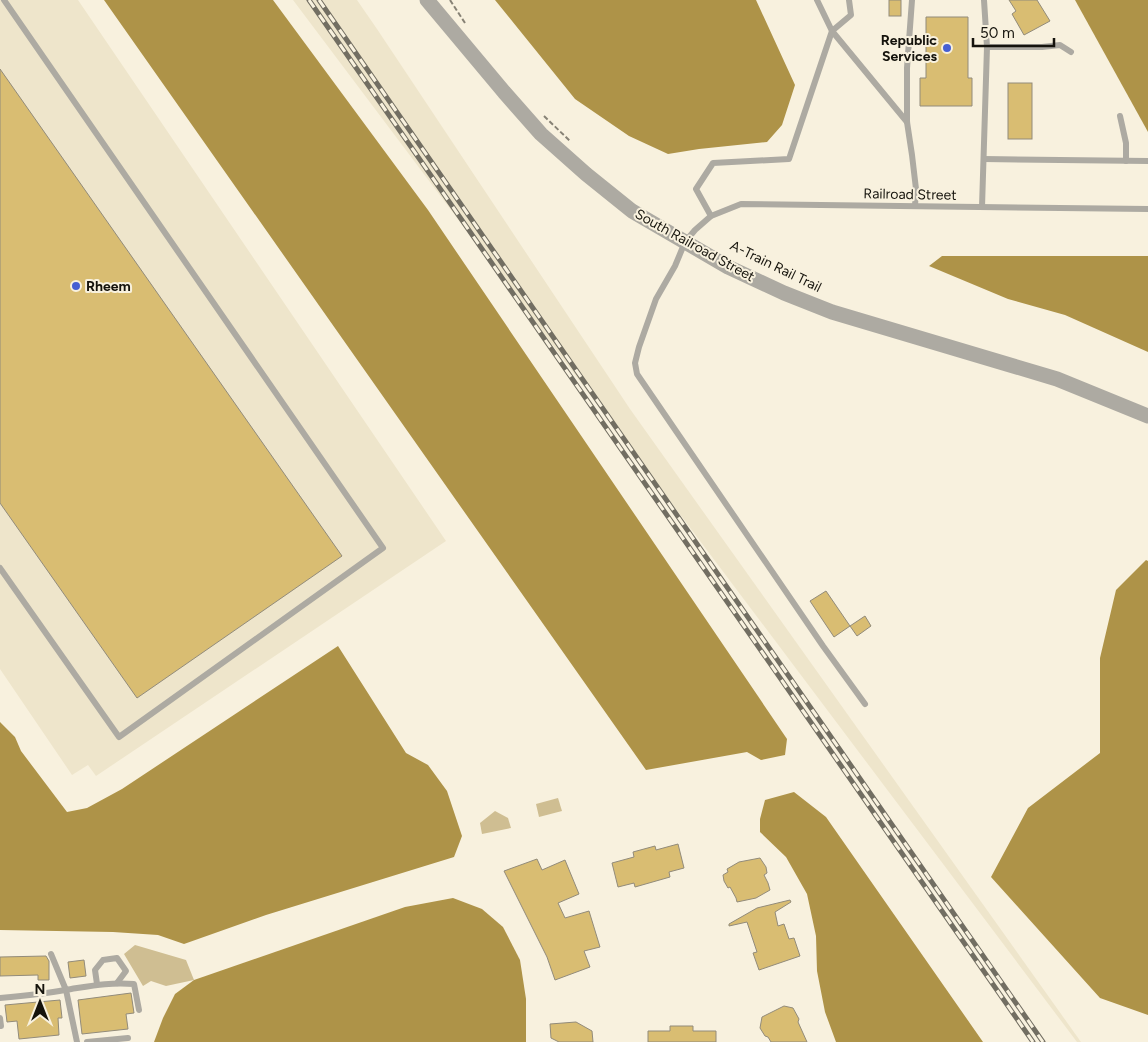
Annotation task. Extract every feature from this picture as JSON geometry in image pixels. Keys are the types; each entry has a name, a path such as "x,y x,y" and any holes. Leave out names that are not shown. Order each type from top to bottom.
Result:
{"street":[{"name":"South Railroad Street","path":"427,0 541,134 586,174 632,211 728,267 784,293 832,312 1057,379 1148,416"}],"lane":[{"path":"0,568 118,737 383,548 4,0"},
{"path":"817,0 832,30 907,122"},
{"path":"711,216 696,189 713,163 789,159 832,30 851,16 849,0"},
{"path":"912,0 907,68 907,122 915,180 915,206"},
{"path":"982,207 987,47 984,0"},
{"path":"987,47 1042,47 1060,45 1072,52"},
{"path":"1120,116 1126,143 1126,161"},
{"path":"984,159 1148,161"},
{"name":"Railroad Street","path":"685,242 711,216 741,204 1148,209"},
{"path":"685,242 675,266 656,299 638,347 635,363 636,374 865,704"},
{"path":"51,954 66,990 77,1042"},
{"path":"97,984 95,970 103,960 117,958 126,971 117,983"},
{"path":"0,998 66,990 97,984 134,984 139,1010"},
{"path":"0,1018 1,1026"},
{"path":"87,1042 128,1038"}],"path":[{"path":"450,0 465,24"},
{"path":"544,116 571,142"}],"shaded area":[{"path":"0,0 78,0 446,541 96,776 88,765 72,775 0,669"},
{"path":"104,0 273,0 428,210 787,739 785,755 761,760 747,752 646,770"},
{"path":"293,0 357,0 630,409 1081,1042 1077,1042"},
{"path":"495,0 756,0 795,85 782,125 767,142 668,154 629,136 575,99"},
{"path":"1075,0 1148,0 1148,132"},
{"path":"942,256 1148,256 1148,352 1065,315 1008,299 929,266"},
{"path":"1146,560 1148,561 1148,1015 1100,998 991,877 1028,808 1100,753 1100,658 1116,590"},
{"path":"338,646 406,753 428,765 447,791 462,836 454,857 266,915 184,944 158,935 113,932 0,930 0,722 15,737 21,751 67,812 87,808 122,789"},
{"path":"794,792 826,817 983,1042 836,1042 825,1012 817,971 816,936 807,894 786,857 760,832 760,819 765,800"},
{"path":"558,798 562,811 539,817 536,804"},
{"path":"495,811 508,818 511,828 482,834 480,823"},
{"path":"453,898 482,909 503,927 520,960 526,999 526,1042 154,1042 175,994 194,980 405,907"},
{"path":"135,945 186,960 194,980 166,986 151,981 143,986 124,954"}],"building":[{"path":"889,0 901,0 901,16 889,16"},
{"path":"1009,0 1037,0 1050,21 1024,35 1012,14 1016,11"},
{"name":"Republic Services","path":"926,17 968,17 968,78 972,78 972,106 920,106 920,78 926,78"},
{"name":"Rheem","path":"0,69 342,556 137,698 0,503"},
{"path":"1008,83 1032,83 1032,139 1008,139"},
{"path":"826,591 850,626 834,637 810,601"},
{"path":"865,616 871,626 857,636 850,626"},
{"path":"678,844 684,868 669,872 670,877 635,887 634,883 618,887 612,863 634,857 633,852 655,846 656,850"},
{"path":"760,858 766,867 767,873 764,875 770,890 756,898 737,902 730,887 728,888 724,881 723,875 728,872 727,869 739,862"},
{"path":"537,859 542,870 565,860 579,894 558,903 565,918 589,911 600,947 584,951 590,967 555,980 547,957 504,871"},
{"path":"790,900 791,902 775,912 778,926 784,924 789,939 794,938 800,956 759,970 753,953 757,952 747,922 729,926 729,924 757,908"},
{"path":"46,956 49,961 49,980 38,980 38,975 0,976 0,957"},
{"path":"84,960 86,976 70,978 68,962"},
{"path":"131,993 134,1013 126,1014 128,1029 82,1034 78,1000"},
{"path":"60,1000 62,1018 58,1018 59,1035 19,1039 17,1021 7,1022 5,1005"},
{"path":"784,1006 793,1008 807,1042 771,1042 765,1036 760,1028 762,1017"},
{"path":"576,1022 592,1031 593,1042 559,1042 551,1038 550,1024"},
{"path":"670,1026 693,1026 693,1031 716,1031 716,1042 648,1042 648,1031 670,1031"}],"railway":[{"path":"309,0 1033,1042"},
{"path":"319,0 1043,1042"}],"place":[{"name":"Republic Services","path":"947,48"},
{"name":"Rheem","path":"76,286"}]}
